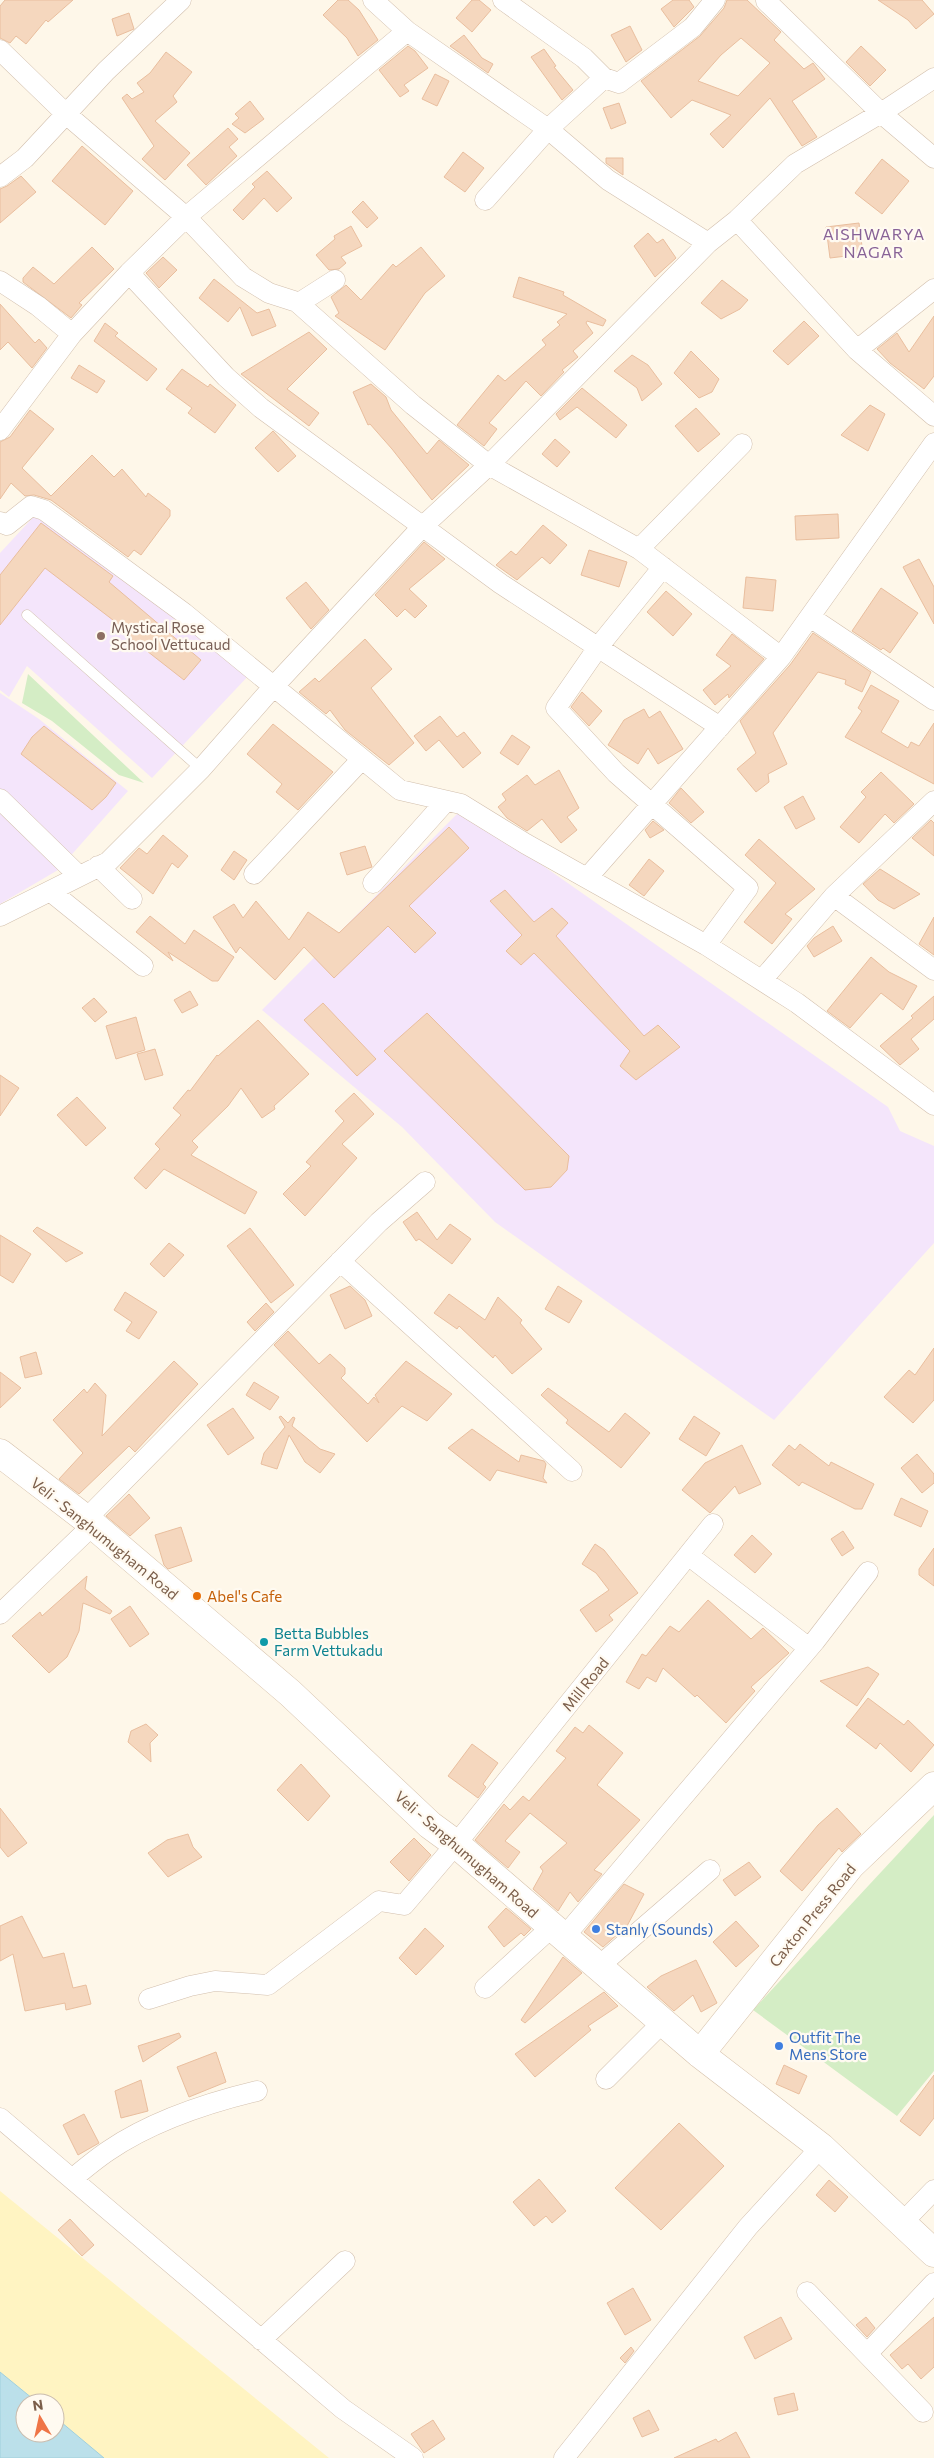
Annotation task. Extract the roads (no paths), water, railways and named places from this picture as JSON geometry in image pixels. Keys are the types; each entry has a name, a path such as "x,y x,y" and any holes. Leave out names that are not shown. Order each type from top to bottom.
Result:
{"main road":[{"name":"Veli - Sanghumugham Road","path":"0,1453 89,1522 290,1693 430,1825 456,1844 700,2054 821,2148 934,2253"},
{"name":"Caxton Press Road","path":"700,2054 851,1865 934,1786"}],"street":[{"path":"0,177 25,158 106,71 181,0"},
{"path":"373,0 407,31 548,130 608,180 708,243"},
{"path":"503,0 584,58 604,78 619,83 652,60 693,27 715,0"},
{"path":"766,0 881,113 934,158"},
{"path":"0,430 72,334 129,273 186,217 407,31"},
{"path":"0,50 66,114 186,217 243,277 270,292 299,304 413,405 490,465 639,550 780,657"},
{"path":"485,200 548,130 604,78"},
{"path":"0,916 108,862 201,768 274,686 422,527 490,465 708,243 737,220 795,164 881,113 934,78"},
{"path":"737,220 857,350 934,416"},
{"path":"129,273 226,377 260,408 501,584 599,646 720,727"},
{"path":"299,304 335,280"},
{"path":"0,282 38,306 72,334"},
{"path":"857,350 934,289"},
{"path":"587,878 780,657 934,443"},
{"path":"639,550 742,444"},
{"path":"0,522 7,525 31,506 44,510 184,613 400,790 461,804 587,878 706,944 796,1003 934,1105"},
{"path":"663,567 599,646 556,708 616,773 652,805 661,810 680,830 748,888 706,944"},
{"path":"810,616 934,700"},
{"path":"254,874 362,759"},
{"path":"0,799 79,876"},
{"path":"373,883 446,801"},
{"path":"762,980 834,896 934,801"},
{"path":"98,866 132,899"},
{"path":"50,891 143,966"},
{"path":"834,896 934,970"},
{"path":"0,1614 340,1261 379,1222 425,1182"},
{"path":"340,1261 572,1471"},
{"name":"Mill Road","path":"149,1999 215,1981 268,1985 379,1901 404,1904 456,1844 712,1524"},
{"path":"688,1555 809,1648"},
{"path":"485,1988 558,1932 809,1648 868,1572"},
{"path":"598,1967 710,1870"},
{"path":"606,2079 663,2022"},
{"path":"72,2179 109,2150 151,2128 220,2100 257,2091"},
{"path":"0,2118 343,2409 413,2458"},
{"path":"564,2458 748,2226 821,2148"},
{"path":"902,2223 934,2190"},
{"path":"261,2340 346,2261"},
{"path":"867,2354 934,2283"},
{"path":"807,2292 923,2412"}],"lane":[{"path":"27,615 201,768"}],"water":[{"path":"0,2372 26,2393 15,2393 15,2443 65,2443 65,2425 104,2458 0,2458"}],"place":[{"name":"Mystical Rose School Vettucaud","path":"101,636"},
{"name":"Abel's Cafe","path":"197,1596"},
{"name":"Betta Bubbles Farm Vettukadu","path":"264,1642"},
{"name":"Stanly (Sounds)","path":"596,1929"},
{"name":"Outfit The Mens Store","path":"779,2046"}],"district":[{"name":"AISHWARYA NAGAR","path":"874,242"}]}
